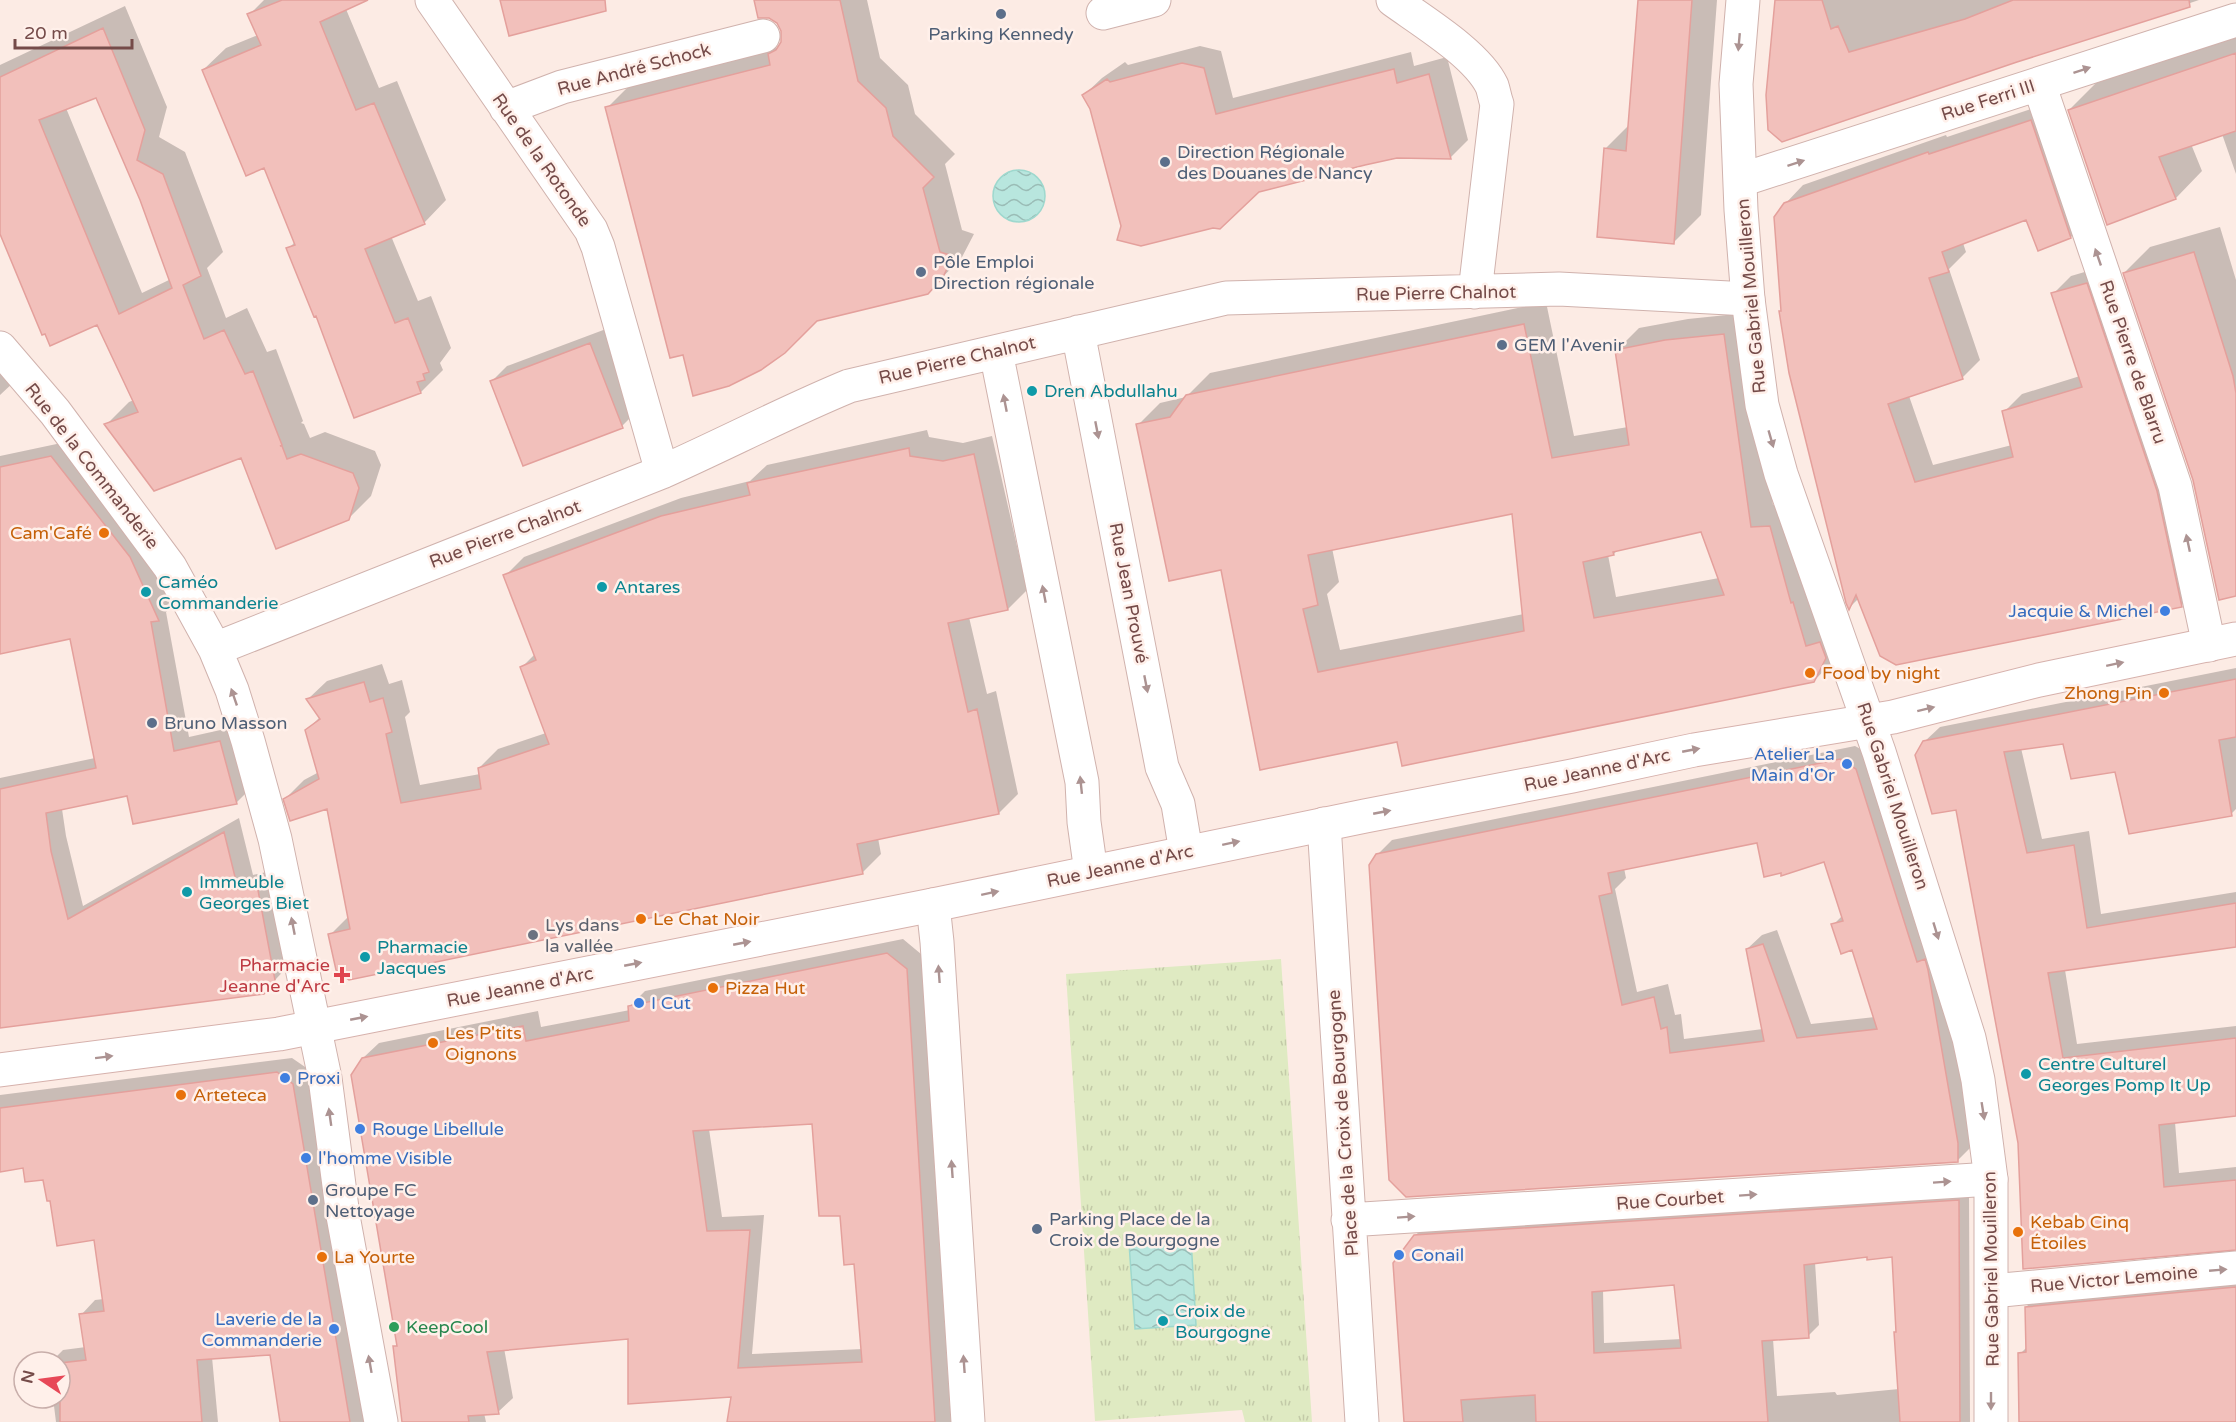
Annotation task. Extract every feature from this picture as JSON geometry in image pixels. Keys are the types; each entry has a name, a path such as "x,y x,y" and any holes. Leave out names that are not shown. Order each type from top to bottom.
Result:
{"street":[{"name":"Rue de la Rotonde","path":"432,0 591,230 598,247 662,472"},
{"path":"1103,13 1154,0"},
{"path":"1393,0 1477,64 1491,86 1497,104 1475,292"},
{"name":"Rue Gabriel Mouilleron","path":"1743,0 1736,84 1748,298 1762,405 1781,474 1868,722 1969,1038 1978,1080 1991,1179 1991,1422"},
{"name":"Rue Ferri III","path":"1741,180 2236,20"},
{"name":"Rue André Schock","path":"506,108 561,87 763,36"},
{"name":"Rue Pierre de Blarru","path":"2039,84 2175,486 2200,600 2222,642"},
{"name":"Rue Pierre Chalnot","path":"214,649 662,472 849,386 1226,298 1559,290 1748,298"},
{"name":"Rue Jean Prouvé","path":"1078,332 1162,767 1178,804 1186,852"},
{"name":"Rue de la Commanderie","path":"0,348 55,412 170,567 214,649 232,690 249,741 275,838 325,1078 343,1216 381,1422"},
{"path":"996,352 1082,782 1084,822 1091,872"},
{"name":"Rue Jeanne d'Arc","path":"0,1070 239,1040 314,1028 1694,750 1868,722 2039,680 2222,642"},
{"name":"Place de la Croix de Bourgogne","path":"1324,824 1362,1422"},
{"path":"933,905 939,965 968,1422"},
{"name":"Rue Courbet","path":"1348,1220 1991,1179"},
{"name":"Rue Victor Lemoine","path":"1992,1290 2236,1268"}],"green space":[{"path":"1281,959 1312,1422 1245,1422 1242,1410 1095,1421 1066,974"}],"water":[{"path":"1014,170 1024,170 1038,177 1045,196 1038,215 1024,222 1014,222 1004,218 997,211 993,201 993,191 997,181 1004,174"},
{"path":"1191,1239 1196,1325 1135,1329 1129,1243"}],"building":[{"path":"282,0 368,0 320,22 356,110 374,103 425,224 365,249 395,323 408,318 429,372 423,374 425,380 417,382 421,393 354,418 316,316 314,317 286,248 295,245 264,168 246,176 202,70 261,45 247,14"},
{"path":"500,0 605,0 606,11 509,36"},
{"path":"754,0 840,0 858,81 886,108 893,136 934,177 923,188 940,252 953,256 943,277 928,294 817,321 785,353 761,370 729,386 693,396 683,355 670,358 605,107 770,65 768,54 776,50 781,42 781,31 777,23 769,18 758,18"},
{"path":"1638,0 1692,0 1674,244 1597,237 1604,148 1626,151"},
{"path":"1775,0 1822,0 1831,29 1838,26 1849,52 1965,19 2013,0 2189,0 2190,7 2017,62 1782,142 1768,130 1766,95"},
{"path":"103,28 145,130 137,160 163,174 201,276 183,285 204,339 224,330 245,374 253,371 282,445 280,446 287,459 301,454 353,473 359,488 349,520 276,549 241,458 154,491 104,424 138,412 97,325 50,346 45,334 42,335 0,234 0,77","holes":["96,98 140,200 172,288 119,314 39,120"]},
{"path":"2236,53 2236,131 2159,157 2176,199 2107,225 2068,110"},
{"path":"1182,63 1204,68 1216,114 1394,69 1397,83 1429,74 1451,159 1397,158 1365,165 1259,192 1220,229 1213,228 1141,246 1117,240 1121,226 1090,109 1082,95 1107,79 1110,82"},
{"path":"2031,120 2071,238 2038,251 2026,220 1942,252 1949,272 1929,278 1963,379 1888,404 1915,482 2013,457 2002,411 2082,387 2051,293 2087,283 2157,491 2182,607 1896,665 1880,656 1856,595 1849,610 1846,603 1789,373 1779,311 1781,311 1774,217 1784,203 1928,152 1929,154"},
{"path":"2194,252 2233,376 2236,393 2236,596 2219,600 2193,480 2123,273"},
{"path":"1524,324 1552,458 1629,445 1615,350 1665,340 1724,334 1751,527 1770,526 1791,603 1793,602 1806,646 1820,642 1826,658 1814,682 1402,766 1397,742 1260,770 1221,570 1169,581 1136,424 1170,417 1186,395","holes":["1512,514 1524,631 1318,672 1303,609 1318,605 1308,555","1701,532 1724,595 1594,618 1583,562 1614,555 1613,552"]},
{"path":"590,343 623,428 523,466 490,381"},
{"path":"909,448 910,456 943,461 974,454 1008,610 948,623 968,712 977,709 999,814 857,844 863,874 349,980 336,970 328,934 350,929 327,809 290,821 283,799 319,779 305,730 320,719 306,699 364,682 370,702 383,698 392,732 386,734 401,803 481,789 478,768 549,744 520,667 536,660 503,575 661,516 750,495 747,483"},
{"path":"51,456 130,557 159,621 151,622 174,751 220,741 237,804 133,824 127,796 46,813 51,851 68,919 224,832 238,889 257,885 275,980 264,994 0,1028 0,789 96,768 70,639 0,654 0,467"},
{"path":"2236,679 2236,737 2219,740 2232,816 2129,834 2115,772 2071,779 2063,744 2004,752 2027,853 2074,845 2087,928 2236,903 2236,947 2048,973 2063,1058 2236,1038 2236,1116 2159,1125 2164,1187 2236,1180 2236,1250 2023,1269 2018,1143 1956,810 1932,814 1915,755 1923,741"},
{"path":"1840,759 1856,769 1917,962 1925,959 1958,1143 1958,1162 1406,1197 1389,1180 1369,865 1376,854","holes":["1757,843 1764,877 1781,873 1781,876 1824,862 1843,921 1831,924 1841,954 1852,950 1877,1029 1797,1038 1763,944 1746,949 1764,1041 1670,1053 1667,1027 1661,1029 1654,997 1622,1005 1599,896 1612,893 1608,873"]},
{"path":"887,953 907,969 935,1422 727,1422 731,1397 628,1404 628,1339 487,1352 499,1414 468,1416 469,1422 402,1422 393,1346 397,1346 351,1075 362,1058 523,1026 526,1041 629,1021 628,1006","holes":["812,1124 819,1216 840,1216 844,1265 854,1264 862,1362 738,1368 750,1230 707,1231 693,1131"]},
{"path":"277,1072 293,1084 350,1422 280,1422 270,1355 197,1360 202,1422 60,1422 60,1410 72,1410 72,1362 86,1360 79,1314 104,1311 94,1240 57,1246 50,1201 47,1201 43,1180 25,1182 23,1168 0,1172 0,1108"},
{"path":"1959,1200 1960,1422 1900,1422 1892,1257 1867,1260 1867,1257 1804,1265 1809,1338 1762,1341 1768,1422 1536,1422 1535,1395 1461,1400 1463,1422 1404,1422 1393,1263 1414,1235","holes":["1674,1285 1681,1348 1594,1353 1592,1292"]},
{"path":"2236,1287 2236,1422 2019,1422 2018,1353 2026,1352 2025,1307"}],"place":[{"name":"Parking Kennedy","path":"1001,14"},
{"name":"Direction Régionale des Douanes de Nancy","path":"1165,162"},
{"name":"Pôle Emploi Direction régionale","path":"921,272"},
{"name":"GEM l'Avenir","path":"1502,345"},
{"name":"Dren Abdullahu","path":"1032,391"},
{"name":"Cam'Café","path":"104,533"},
{"name":"Antares","path":"602,587"},
{"name":"Caméo Commanderie","path":"146,592"},
{"name":"Jacquie & Michel","path":"2165,611"},
{"name":"Food by night","path":"1810,673"},
{"name":"Zhong Pin","path":"2164,693"},
{"name":"Bruno Masson","path":"152,723"},
{"name":"Atelier La Main d'Or","path":"1847,764"},
{"name":"Immeuble Georges Biet","path":"187,892"},
{"name":"Le Chat Noir","path":"641,919"},
{"name":"Lys dans la vallée","path":"533,935"},
{"name":"Pharmacie Jacques","path":"365,957"},
{"name":"Pharmacie Jeanne d'Arc","path":"342,975"},
{"name":"Pizza Hut","path":"713,988"},
{"name":"I Cut","path":"639,1003"},
{"name":"Les P'tits Oignons","path":"433,1043"},
{"name":"Centre Culturel Georges Pomp It Up","path":"2026,1074"},
{"name":"Proxi","path":"285,1078"},
{"name":"Arteteca","path":"181,1095"},
{"name":"Rouge Libellule","path":"360,1129"},
{"name":"l'homme Visible","path":"306,1158"},
{"name":"Groupe FC Nettoyage","path":"313,1200"},
{"name":"Parking Place de la Croix de Bourgogne","path":"1037,1229"},
{"name":"Kebab Cinq Étoiles","path":"2018,1232"},
{"name":"Conail","path":"1399,1255"},
{"name":"La Yourte","path":"322,1257"},
{"name":"Croix de Bourgogne","path":"1163,1321"},
{"name":"KeepCool","path":"394,1327"},
{"name":"Laverie de la Commanderie","path":"334,1329"}]}
